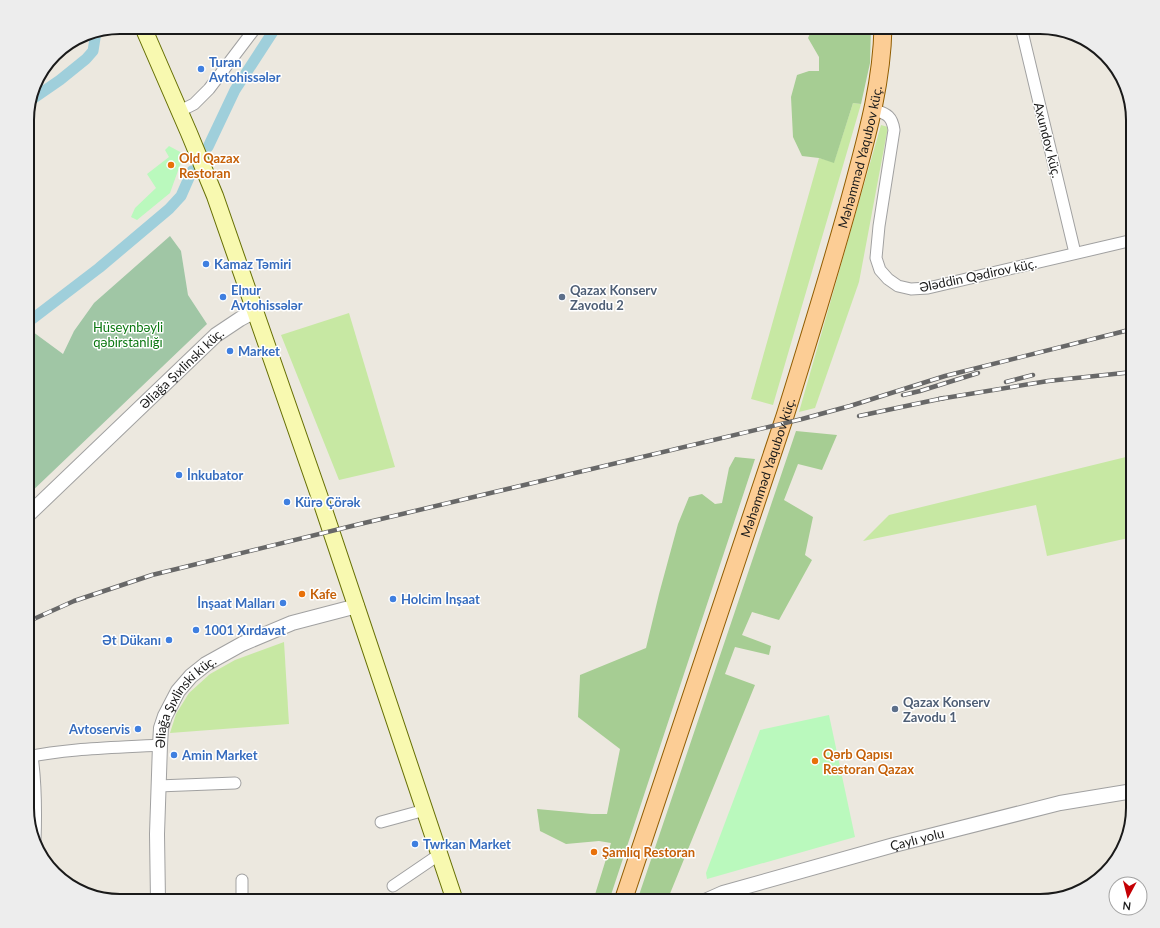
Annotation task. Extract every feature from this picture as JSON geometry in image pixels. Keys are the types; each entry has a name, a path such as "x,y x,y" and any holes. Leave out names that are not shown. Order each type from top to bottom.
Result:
{"main road":[{"path":"146,34 215,196 357,606 371,653 453,894"},
{"name":"Məhəmməd Yaqubov küç.","path":"625,894 785,416 843,224 877,93 883,34"}],"street":[{"path":"180,111 194,104 209,89 251,34"},
{"name":"Axundov küç.","path":"1026,34 1075,253"},
{"name":"Ələddin Qədirov küç.","path":"873,109 886,114 893,123 894,130 879,226 876,258 880,270 888,279 898,286 911,289 928,288 1126,242"},
{"name":"Əliağa Şıxlinski küç.","path":"34,509 216,336 240,319 255,311"},
{"name":"Əliağa Şıxlinski küç.","path":"158,894 157,834 160,745 165,716 178,691 191,676 206,664 242,644 286,626 357,606"},
{"path":"34,756 73,750 160,745"},
{"path":"34,772 35,820"},
{"path":"158,786 235,783"},
{"name":"Çaylı yolu","path":"721,894 894,845 1060,803 1126,792"},
{"path":"381,822 425,810"},
{"path":"393,886 440,854"},
{"path":"242,880 242,894"}],"green space":[{"path":"810,34 871,34 870,63 861,104 853,103 834,163 819,158 802,156 793,137 791,97 797,75 809,71 819,71 819,57 808,38"},
{"path":"853,103 861,104 773,405 751,399 819,158 834,162"},
{"path":"881,125 888,127 859,282 815,408 799,412"},
{"path":"169,146 184,154 170,193 137,220 131,217 135,208 156,188 147,174 169,157 165,150"},
{"name":"Hüseynbəyli qəbirstanlığı","path":"170,236 181,251 188,295 207,324 34,489 34,333 63,354 74,331 94,303"},
{"path":"349,313 395,467 339,480 281,335"},
{"path":"796,431 837,435 822,470 798,464 784,500 813,517 805,555 812,560 779,620 752,612 742,635 771,646 769,655 735,647 725,674 755,685 670,894 639,894"},
{"path":"735,457 755,459 611,894 595,894 611,843 599,841 566,844 540,831 537,809 607,814 620,749 578,717 580,675 646,648 678,524 689,497 702,494 715,504 722,503 729,468"},
{"path":"1126,457 1126,539 1047,556 1036,505 863,541 889,515"},
{"path":"284,642 289,724 170,733 176,714 189,693 210,674 235,660"},
{"path":"829,715 855,837 707,879 706,873 760,730"}],"waterway":[{"path":"208,147 235,90 271,34"},
{"path":"38,95 86,59 93,51 95,38"},
{"path":"34,318 99,268 169,209 181,196 192,171"}],"railway":[{"path":"34,619 74,601 152,575 802,419 850,406 945,376 1126,331"},
{"path":"903,395 978,373"},
{"path":"939,399 1048,381 1126,373"},
{"path":"1006,382 1033,375"},
{"path":"859,416 944,398"}],"place":[{"name":"Turan Avtohissələr","path":"201,69"},
{"name":"Old Qazax Restoran","path":"171,165"},
{"name":"Kamaz Təmiri","path":"206,264"},
{"name":"Elnur Avtohissələr","path":"223,297"},
{"name":"Qazax Konserv Zavodu 2","path":"562,297"},
{"name":"Market","path":"230,351"},
{"name":"İnkubator","path":"179,475"},
{"name":"Kürə Çörək","path":"287,502"},
{"name":"Kafe","path":"302,594"},
{"name":"Holcim İnşaat","path":"393,599"},
{"name":"İnşaat Malları","path":"283,603"},
{"name":"1001 Xırdavat","path":"196,630"},
{"name":"Ət Dükanı","path":"169,640"},
{"name":"Qazax Konserv Zavodu 1","path":"895,709"},
{"name":"Avtoservis","path":"138,729"},
{"name":"Amin Market","path":"174,755"},
{"name":"Qərb Qapısı Restoran Qazax","path":"815,761"},
{"name":"Twrkan Market","path":"415,844"},
{"name":"Şamlıq Restoran","path":"594,852"}]}
